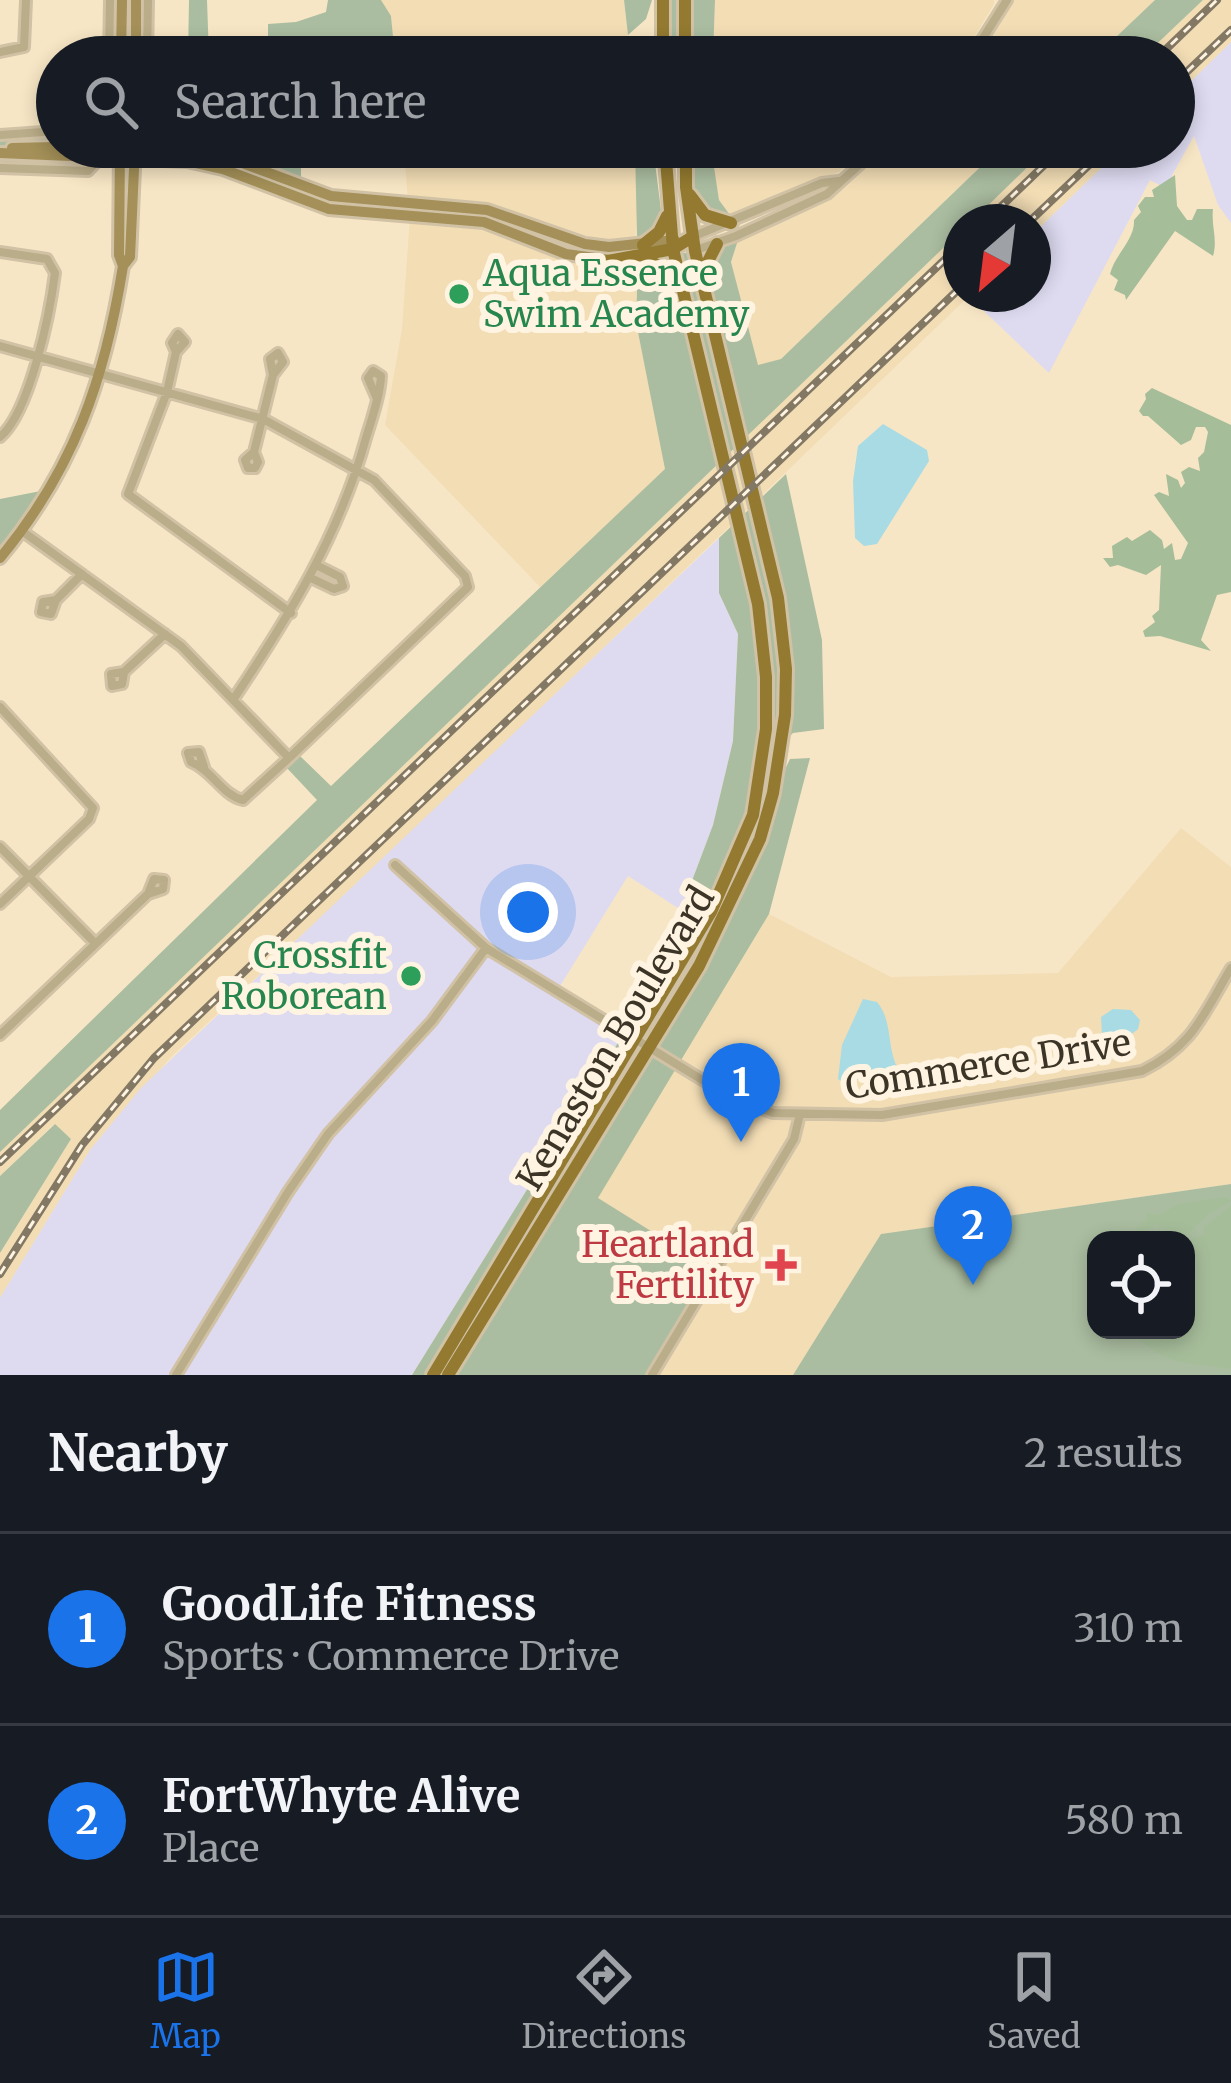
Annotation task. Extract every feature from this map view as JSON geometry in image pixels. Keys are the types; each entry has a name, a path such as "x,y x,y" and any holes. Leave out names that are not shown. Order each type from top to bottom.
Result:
{"main road":[{"path":"663,0 663,36"},
{"path":"685,0 685,36"},
{"name":"Kenaston Boulevard","path":"448,1375 642,1044 740,852 753,814 766,729 758,604 680,284 666,168"},
{"name":"Kenaston Boulevard","path":"433,1375 727,914 760,839 773,793 785,716 786,669 778,598 693,244 686,168"},
{"path":"686,187 705,215 731,223"},
{"path":"643,245 659,232 668,214"},
{"path":"608,261 693,244"},
{"path":"701,276 717,244"},
{"path":"650,260 680,284"}],"street":[{"path":"0,52 24,47 26,0"},
{"path":"109,36 110,0"},
{"path":"121,36 122,0"},
{"path":"136,0 136,36"},
{"path":"147,36 148,0"},
{"path":"984,36 1007,0"},
{"path":"0,135 36,132"},
{"path":"0,152 36,149"},
{"path":"0,152 36,155"},
{"path":"0,168 91,168"},
{"path":"120,168 119,255 123,266"},
{"path":"0,558 51,489 77,440 101,374 123,266 130,257 134,168"},
{"path":"215,168 341,212 484,222 566,254 608,261 650,260 673,248"},
{"path":"256,168 331,196 488,210 585,244 673,248"},
{"path":"693,244 717,244 827,194 854,168"},
{"path":"693,244 731,223 840,180"},
{"path":"0,252 47,259 54,266 38,357 14,417 0,437"},
{"path":"0,346 262,418 384,488 465,576 468,587 243,800 235,799 204,767"},
{"path":"176,352 130,499 291,614"},
{"path":"254,452 273,375"},
{"path":"233,700 318,566 357,472 377,399"},
{"path":"22,531 181,646 289,758"},
{"path":"311,578 334,589 343,586 340,577 318,566"},
{"path":"56,601 82,574"},
{"path":"124,672 165,634"},
{"path":"0,707 93,804 89,819 0,904"},
{"path":"0,847 95,943"},
{"name":"Commerce Drive","path":"395,865 486,948 749,1106 773,1113 882,1115 1142,1071 1174,1055 1184,1044 1231,968"},
{"path":"0,1035 148,893"},
{"path":"176,1375 328,1134 432,1021 486,948"},
{"path":"652,1375 794,1139 800,1114"}],"shaded area":[{"path":"381,0 624,0 628,35 393,36 391,17"},
{"path":"715,0 994,0 975,36 714,36"},
{"path":"1014,0 1155,0 1117,36 993,36"},
{"path":"1203,0 1231,0 1231,42 1195,77 1195,36 1165,36"},
{"path":"1231,42 1231,223 1218,205 1195,139 1195,77"},
{"path":"406,168 638,168 639,172 635,246 609,247 487,210 408,203"},
{"path":"714,168 843,168 730,215 719,200"},
{"path":"866,168 979,168 781,359 758,366 731,262 738,240 845,188"},
{"path":"1026,168 1101,168 1051,217 1051,204 989,204"},
{"path":"1101,168 1176,168 1165,188 1150,180 1049,373 985,312 1051,312 1051,217"},
{"path":"410,217 484,222 566,254 638,261 636,322 666,469 540,587 385,425 402,329"},
{"path":"943,248 943,312 952,312 387,856 172,1056 90,1150 0,1298 0,1253 71,1139 54,1124 0,1176 0,1152"},
{"path":"719,538 719,593 738,634 733,741 713,825 681,910 628,876 557,991 624,1033 412,1375 0,1375 0,1298 90,1150 141,1088"},
{"path":"1181,828 1231,867 1231,1184 882,1234 793,1375 652,1375 597,1198 769,914 891,977 1058,973"}],"green space":[{"path":"110,0 148,0 147,36 109,36"},
{"path":"189,0 207,0 208,36 188,36"},
{"path":"328,0 381,0 391,16 393,36 268,36 268,24 296,22 326,12"},
{"path":"624,0 652,0 646,19 628,35"},
{"path":"668,0 679,0 678,36 668,36"},
{"path":"693,0 715,0 714,36 692,36"},
{"path":"1155,0 1203,0 1165,36 1117,36"},
{"path":"36,132 36,168 0,168 0,135"},
{"path":"120,168 135,168 130,257 123,266"},
{"path":"279,168 301,168 301,177"},
{"path":"635,168 656,168 661,210 657,228 637,238"},
{"path":"693,168 714,168 719,200 730,215 710,213 695,195"},
{"path":"979,168 1026,168 989,204 943,204 943,248 0,1152 0,1110 317,800 286,767 299,755 331,786 665,469 636,322 638,261 650,260 679,282 674,255 695,251 726,375 733,372 713,295 711,266 719,252 738,240 731,262 758,365 781,359"},
{"path":"1175,175 1177,206 1187,220 1192,220 1197,209 1213,209 1213,256 1175,231 1126,300 1114,290 1118,280 1110,274 1141,212 1138,206"},
{"path":"1152,388 1231,425 1231,592 1217,595 1201,640 1211,651 1160,636 1145,637 1143,631 1155,622 1152,616 1159,610 1161,565 1146,575 1118,565 1110,567 1103,558 1113,558 1112,546 1127,537 1132,541 1150,530 1162,540 1164,549 1172,543 1175,560 1181,559 1188,543 1154,495 1169,496 1166,474 1178,480 1181,488 1185,483 1181,472 1189,467 1200,471 1198,458 1208,432 1196,427 1191,440 1181,445 1143,416 1139,411"},
{"path":"786,474 822,640 824,729 793,733 782,744 776,788 790,759 810,758 769,914 598,1198 715,1271 652,1375 448,1375 648,1048 637,1041 430,1375 412,1375 624,1033 623,1017 681,910 713,825 733,741 738,634 719,593 719,538"},
{"path":"51,489 0,558 0,499"},
{"path":"55,1124 71,1139 0,1253 0,1176"},
{"path":"1231,1184 1231,1375 793,1375 881,1234"},
{"path":"1226,1197 1231,1201 1191,1231 1164,1231 1155,1225 1148,1231 1134,1231 1147,1218 1146,1213 1159,1215 1178,1204"},
{"path":"1231,1206 1231,1369 1166,1357 1138,1339 1195,1339 1195,1238 1204,1234 1204,1227"}],"water":[{"path":"883,424 927,450 929,461 877,544 864,546 855,538 853,481 858,446"},
{"path":"863,999 877,1002 882,1009 896,1065 893,1071 844,1083 838,1079 842,1045"},
{"path":"1113,1009 1131,1010 1140,1020 1138,1029 1118,1045 1102,1035 1101,1017"}],"railway":[{"path":"1180,36 1217,0"},
{"path":"1195,64 1231,30"},
{"path":"1004,204 1041,168"},
{"path":"1048,204 1086,168"},
{"path":"0,1162 943,261"},
{"path":"0,1274 82,1145 154,1058 943,304"}],"place":[{"name":"Aqua Essence Swim Academy","path":"459,294"},
{"name":"Crossfit Roborean","path":"411,976"},
{"name":"GoodLife Fitness","path":"741,1142"},
{"name":"Heartland Fertility","path":"781,1265"},
{"name":"FortWhyte Alive","path":"973,1285"}]}
